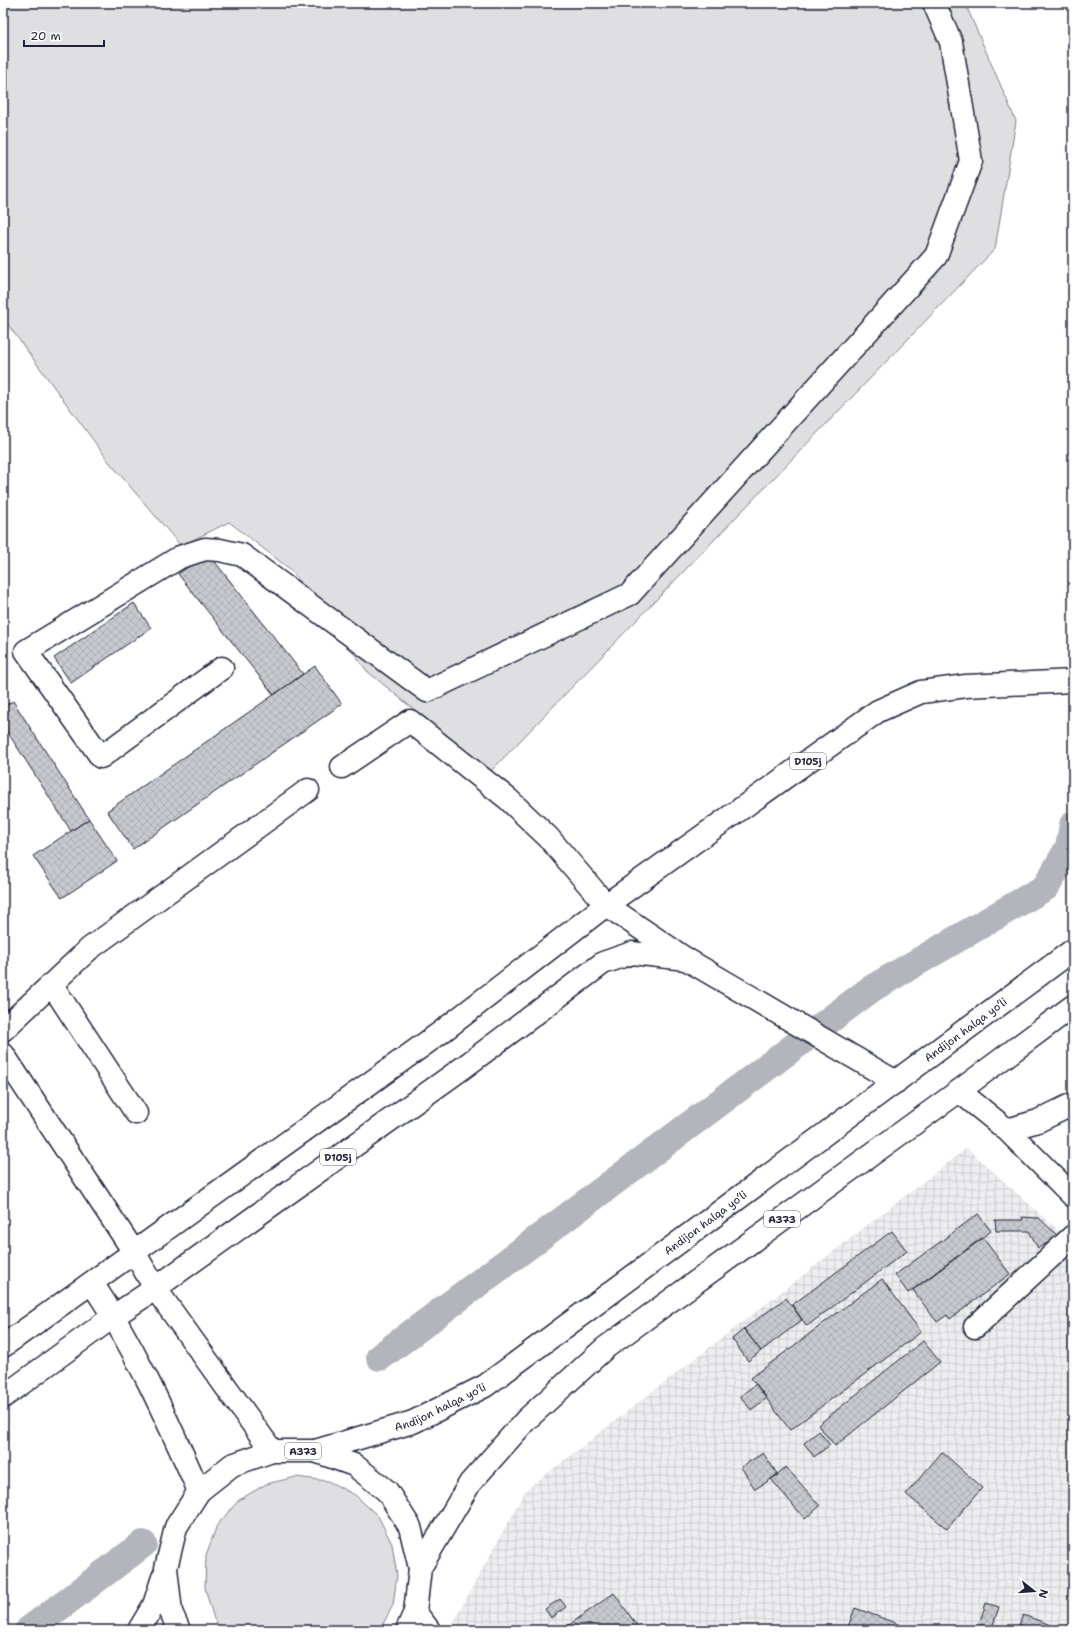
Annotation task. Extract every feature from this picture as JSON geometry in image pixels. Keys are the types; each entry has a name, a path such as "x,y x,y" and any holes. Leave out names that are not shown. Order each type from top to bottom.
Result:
{"main road":[{"path":"222,668 101,757 26,651 180,557 205,550 220,550 242,555 426,691 630,594 936,256 971,161 951,42 934,3"},
{"name":"D105j","path":"3,1346 440,1033 606,905 878,711 921,692 966,686 1073,680"},
{"path":"342,767 410,721 508,799 548,837 606,905"},
{"path":"3,1030 89,949 308,790"},
{"name":"D105j","path":"606,905 686,959 896,1082"},
{"name":"Andijon halqa yo‘li","path":"315,1451 413,1422 485,1386 1073,950"},
{"name":"D105j","path":"3,1397 114,1316 464,1067 603,963 632,953 686,959"},
{"path":"52,985 136,1113"},
{"name":"A373","path":"411,1621 420,1568 470,1483 526,1420 605,1348 959,1091 1073,1006"},
{"path":"3,1054 134,1252 155,1288 272,1451"},
{"path":"959,1091 1007,1130 1073,1196"},
{"path":"1007,1130 1038,1121 1073,1104"},
{"path":"975,1327 1073,1236"},
{"path":"92,1283 114,1316 173,1433 198,1491"},
{"name":"A373","path":"139,1630 154,1605 166,1568 176,1527 198,1491 232,1464 272,1451 315,1451 354,1465 387,1491 410,1527 420,1568"},
{"name":"A373","path":"166,1568 171,1612 179,1630"},
{"path":"411,1621 429,1630"}],"shaded area":[{"path":"3,3 965,3 1016,121 995,249 490,772 367,671 291,570 229,522 181,546 110,463 3,318"},
{"path":"967,1148 1073,1244 1073,1630 449,1630 526,1490"},
{"path":"296,1477 328,1481 355,1495 378,1516 392,1544 397,1575 393,1605 380,1630 222,1630 214,1619 205,1588 206,1555 217,1525 239,1500 266,1484"}],"building":[{"path":"208,553 303,674 274,695 178,574"},
{"path":"134,603 151,628 71,683 54,658"},
{"path":"315,666 342,704 133,849 107,811"},
{"path":"13,701 89,819 71,831 3,725 3,707"},
{"path":"89,819 117,861 62,898 33,856"},
{"path":"978,1214 991,1231 908,1293 895,1275"},
{"path":"1022,1217 1039,1218 1059,1237 1038,1248 1029,1231 996,1231 995,1220 1023,1220"},
{"path":"892,1231 907,1251 807,1326 792,1305"},
{"path":"983,1238 1010,1274 950,1319 947,1315 937,1322 913,1290"},
{"path":"882,1279 921,1332 790,1430 751,1378"},
{"path":"786,1298 802,1320 761,1351 744,1329"},
{"path":"744,1329 761,1351 748,1361 732,1339"},
{"path":"923,1341 940,1362 835,1446 818,1425"},
{"path":"756,1384 767,1398 751,1410 740,1396"},
{"path":"819,1431 830,1445 814,1457 804,1443"},
{"path":"942,1452 982,1488 947,1529 906,1494"},
{"path":"763,1453 778,1475 755,1489 741,1467"},
{"path":"786,1467 820,1506 805,1519 771,1479"},
{"path":"614,1593 640,1630 562,1630"},
{"path":"560,1599 566,1607 551,1618 545,1609"},
{"path":"986,1603 999,1607 992,1628 979,1624"},
{"path":"855,1608 914,1630 847,1630"},
{"path":"1023,1615 1065,1630 1017,1630"}],"waterway":[{"path":"380,1357 871,989 1046,887 1069,847 1073,825"},
{"path":"29,1630 143,1544"}]}
